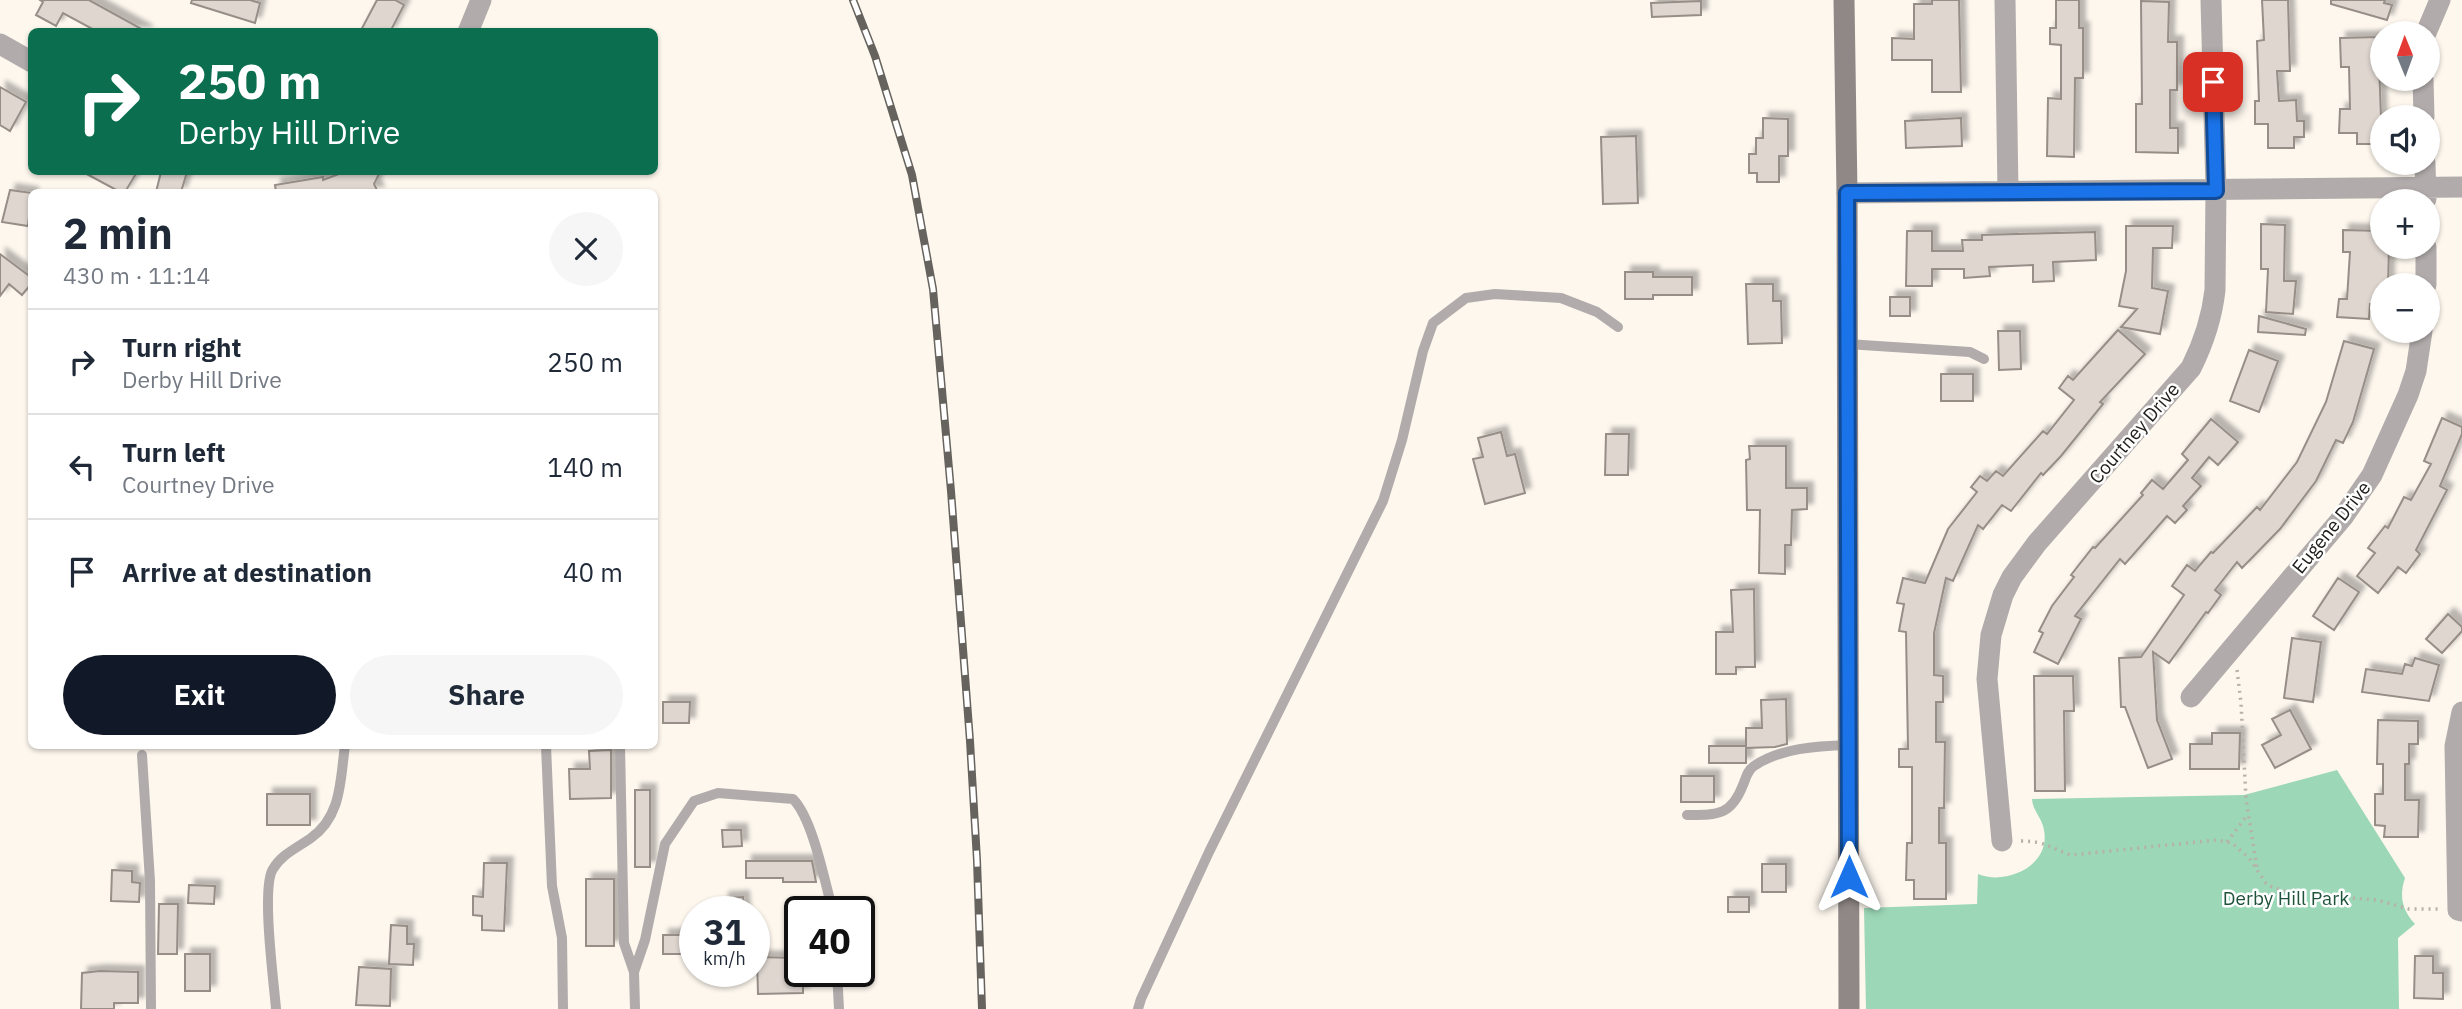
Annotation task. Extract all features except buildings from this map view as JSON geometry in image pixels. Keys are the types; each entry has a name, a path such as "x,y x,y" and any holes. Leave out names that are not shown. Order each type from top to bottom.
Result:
{"street":[{"path":"470,28 481,0"},
{"path":"1844,0 1849,1009"},
{"path":"2005,0 2008,191"},
{"name":"Courtney Drive","path":"2002,841 1987,679 1991,635 2003,595 2012,577 2037,543 2191,368 2213,306 2216,290 2216,191 2211,0"},
{"path":"2431,21 2440,0"},
{"path":"0,44 28,60"},
{"path":"2440,192 2462,187"},
{"path":"1847,193 2216,191 2370,194"},
{"name":"Eugene Drive","path":"2191,697 2343,517 2372,475 2408,395 2416,371 2420,343"},
{"path":"2460,910 2455,746 2462,712"}],"lane":[{"path":"1138,1009 1140,999 1209,852 1382,501 1402,440 1423,351 1433,323 1466,298 1495,295 1561,298 1597,312 1618,327"},
{"path":"1847,344 1970,352 1984,359"},
{"path":"1687,815 1712,815 1729,809 1748,772 1770,758 1819,746 1849,745"},
{"path":"276,1009 268,904 271,871 286,853 313,837 326,825 335,809 341,786 345,749"},
{"path":"546,749 552,886 562,938 563,1009"},
{"path":"620,749 624,943 634,972 635,1009"},
{"path":"142,755 150,881 151,1009"},
{"path":"634,972 645,940 665,844 694,800 718,793 793,799 800,806 816,848 828,896"},
{"path":"838,987 839,1009"}],"path":[{"path":"2234,645 2241,703 2248,814 2257,870"},
{"path":"2227,842 2248,814"},
{"path":"2002,841 2041,841 2071,855 2217,840 2232,843 2249,858 2267,885 2290,893 2377,900 2409,909 2460,910"}],"green space":[{"name":"Derby Hill Park","path":"2337,770 2405,878 2403,903 2415,924 2398,938 2399,1009 1866,1009 1864,908 1977,904 1978,874 1989,877 2013,875 2024,870 2041,853 2044,830 2032,799 2244,795"}],"railway":[{"path":"853,0 875,56 912,175 933,289 970,741 982,1009"}],"route":[{"path":"1849,877 1847,193 2216,191 2213,82"}]}
